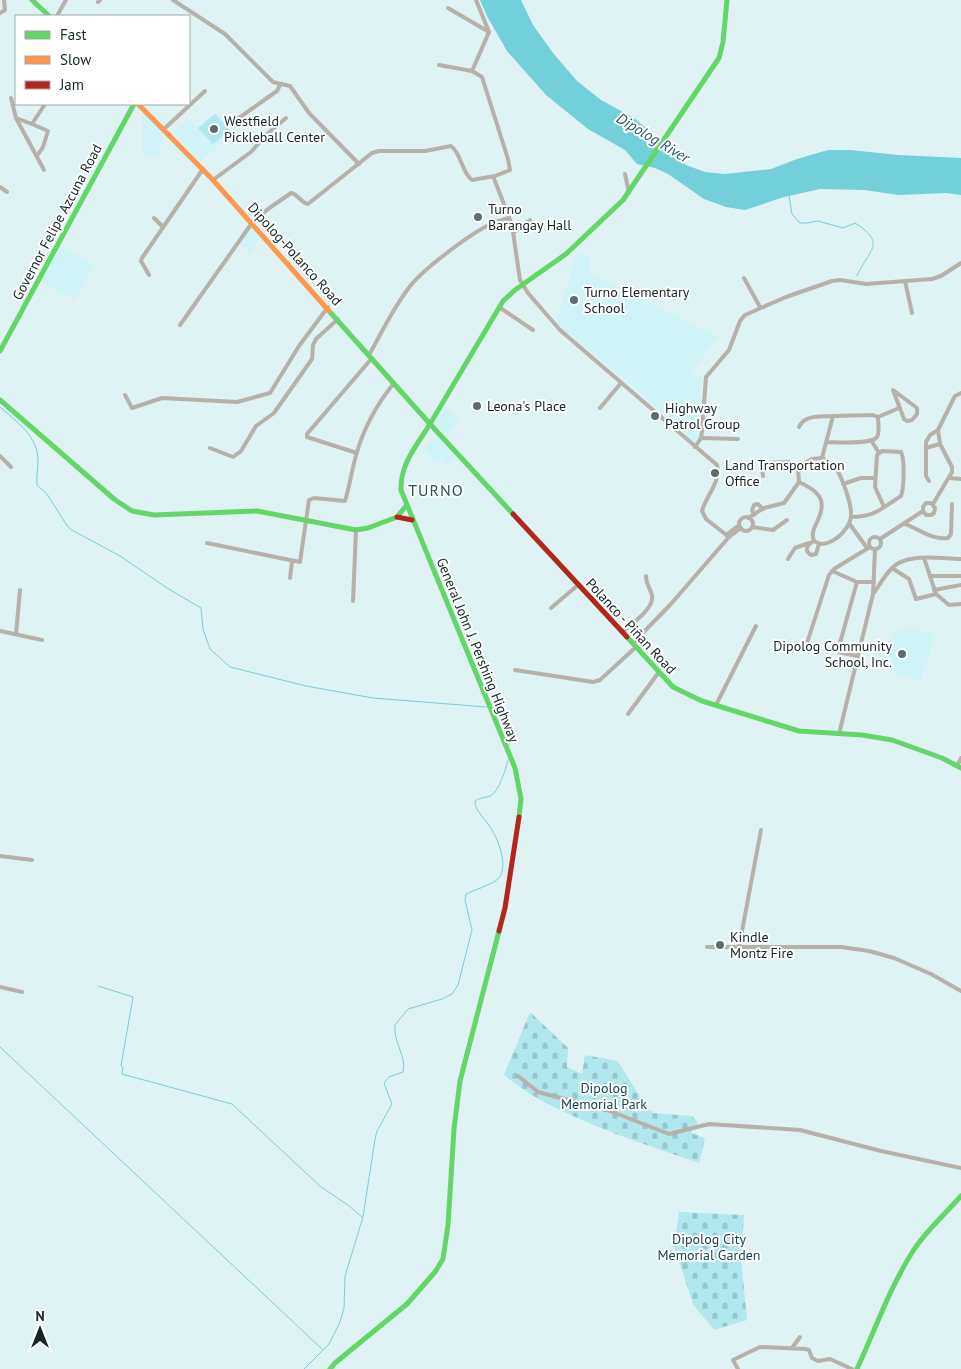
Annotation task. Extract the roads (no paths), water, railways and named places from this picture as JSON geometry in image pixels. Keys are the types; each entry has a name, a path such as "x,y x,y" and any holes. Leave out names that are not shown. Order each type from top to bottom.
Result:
{"main road":[{"path":"32,0 48,15"},
{"name":"General John J. Pershing Highway","path":"330,1369 407,1304 435,1272 443,1259 448,1224 454,1129 460,1081 505,908 521,799 515,768 406,506 400,484 401,476 405,466 508,295 566,254 629,193 638,180 719,58 723,42 727,0"},
{"name":"Governor Felipe Azcuna Road","path":"0,350 133,105"},
{"name":"Dipolog-Polanco Road","path":"139,105 203,168 430,424"},
{"path":"0,400 97,485 132,511 154,515 249,510 356,530 368,528 397,517 406,506"},
{"name":"Polanco - Piñan Road","path":"430,424 667,682 681,692 799,731 892,740 942,758 959,767"},
{"path":"397,517 412,520"},
{"path":"857,1369 896,1282 913,1251 961,1196"}],"street":[{"path":"0,13 5,10 4,0"},
{"path":"58,15 66,0"},
{"path":"173,0 225,34 269,78 280,85 288,85 292,88 309,113 359,164"},
{"path":"472,72 489,32 476,0"},
{"path":"448,8 489,32"},
{"path":"180,325 252,223 291,193 308,204 376,152 425,151 451,146 455,149 470,179 475,180 508,172 510,165 482,77 472,72 439,65"},
{"path":"236,120 277,91 280,85"},
{"path":"190,105 205,91"},
{"path":"12,98 16,118 44,170"},
{"path":"32,124 43,105"},
{"path":"164,129 190,105"},
{"path":"16,118 48,131 43,147 37,156"},
{"path":"213,180 251,152 266,135 286,118"},
{"path":"149,275 141,261 203,168"},
{"path":"625,174 629,193"},
{"path":"493,176 514,232 522,285 560,330 712,460 718,470 713,488 703,507 703,516 728,536"},
{"path":"0,187 7,192"},
{"path":"154,218 163,227"},
{"path":"357,453 307,437 307,434 370,356 405,294 416,280 483,229 509,218"},
{"path":"514,232 530,220"},
{"path":"696,447 701,438 704,420 706,377 729,350 742,317 760,308 832,281 840,280 866,284 938,278 961,263"},
{"path":"744,278 760,308"},
{"path":"905,281 912,313"},
{"path":"125,396 132,408 162,398 237,402 270,393 299,346 328,307"},
{"path":"499,308 533,330"},
{"path":"210,448 233,457 238,454 256,426 274,413 312,359 313,345 316,339 338,319"},
{"path":"207,543 292,562 300,562 309,502 312,498 346,501 363,434 374,410 394,383"},
{"path":"600,408 622,383"},
{"path":"893,390 917,408 918,411 910,421 904,418 899,408 893,390"},
{"path":"929,481 926,476 928,438 938,430 955,396 961,393"},
{"path":"799,427 803,420 808,418 874,415 878,417 899,408"},
{"path":"822,458 833,416"},
{"path":"826,442 848,443 871,440 877,436 878,417"},
{"path":"933,504 950,478 952,467 940,444 938,430"},
{"path":"701,438 738,439"},
{"path":"871,440 879,453"},
{"path":"926,448 940,444"},
{"path":"852,517 866,517 874,514 902,493 903,456 901,452 879,453"},
{"path":"879,453 875,478 876,491 884,507"},
{"path":"0,456 11,467"},
{"path":"788,558 795,548 809,543 826,543 838,537 852,517 843,484 835,468 822,458 806,461 798,469"},
{"path":"515,670 593,682 600,680 670,605 728,536 740,527 742,519 748,518 763,509 784,503 799,482 798,469 789,462 766,463 762,468 763,476"},
{"path":"843,484 861,478 875,478"},
{"path":"950,478 961,479"},
{"path":"799,482 816,490 820,498 820,515 812,534 818,551 814,555 809,554 807,551 809,543"},
{"path":"839,734 873,594 874,582 869,543 871,538 877,537 880,539 905,524 923,510 926,503 933,504"},
{"path":"754,514 752,510 754,504 760,505 763,509"},
{"path":"923,510 927,515 932,514 935,510 933,504"},
{"path":"905,524 934,538 948,538 951,534 952,504"},
{"path":"748,518 752,522 752,527"},
{"path":"740,527 747,530 752,527 772,530 787,520"},
{"path":"849,523 871,548"},
{"path":"353,601 356,530"},
{"path":"807,642 832,571 871,548 880,548 880,539"},
{"path":"873,594 892,568 898,563 909,559 924,558 961,559"},
{"path":"924,558 935,592 949,605 961,604"},
{"path":"290,578 292,562"},
{"path":"892,568 909,579 916,599 961,585"},
{"path":"832,571 857,582 874,582"},
{"path":"622,632 651,605 652,597 647,585 646,576"},
{"path":"930,576 961,576"},
{"path":"857,582 838,650 839,652 857,656"},
{"path":"552,608 578,585"},
{"path":"16,634 20,590"},
{"path":"716,705 756,626"},
{"path":"0,630 42,640"},
{"path":"628,714 659,672"},
{"path":"959,767 961,758"},
{"path":"739,947 760,830"},
{"path":"0,856 32,860"},
{"path":"707,947 841,948 869,951 894,958 931,974 961,991"},
{"path":"0,987 22,992"},
{"path":"518,1076 538,1092 610,1111 669,1134 709,1124 800,1130 881,1152 961,1168"},
{"path":"792,1348 800,1337"},
{"path":"738,1369 733,1360 760,1346 809,1350 812,1358 818,1361 830,1359 852,1369"},
{"path":"335,1363 339,1369"}],"water":[{"name":"Dipolog River","path":"480,0 521,0 533,25 553,53 577,81 601,100 634,118 671,149 686,165 705,172 725,174 771,169 828,150 961,158 961,195 946,193 899,195 864,190 820,189 784,197 745,210 726,207 704,199 668,174 655,168 637,164 625,150 588,129 546,95 507,51"}],"waterway":[{"path":"789,196 792,214 800,223 818,221 843,228 855,223 871,236 872,248 857,276"},
{"path":"0,407 30,437 37,452 37,485 47,494 70,529 120,556 167,588 201,608 203,629 210,649 230,667 306,686 373,698 486,707"},
{"path":"494,708 498,708 510,737 509,745"},
{"path":"304,1369 329,1344 340,1322 344,1308 345,1276 363,1217 375,1139 377,1131 392,1104 384,1083 389,1077 403,1072 403,1060 396,1038 395,1025 408,1009 442,999 452,994 458,985 472,930 465,900 466,894 495,881 501,874 503,867 501,851 492,829 478,810 475,801 493,794 502,780 508,760"},
{"path":"98,986 133,997 121,1066 123,1067 122,1074 232,1104 321,1187 362,1217"},
{"path":"0,1047 322,1349"}],"place":[{"name":"Westfield Pickleball Center","path":"214,129"},
{"name":"Turno Barangay Hall","path":"478,217"},
{"name":"Turno Elementary School","path":"574,300"},
{"name":"Leona's Place","path":"477,406"},
{"name":"Highway Patrol Group","path":"655,416"},
{"name":"Land Transportation Office","path":"715,473"},
{"name":"Dipolog Community School, Inc.","path":"902,654"},
{"name":"Kindle Montz Fire","path":"720,945"}],"district":[{"name":"TURNO","path":"436,490"}],"park label":[{"name":"Dipolog Memorial Park","path":"604,1096"},
{"name":"Dipolog City Memorial Garden","path":"709,1248"}]}
